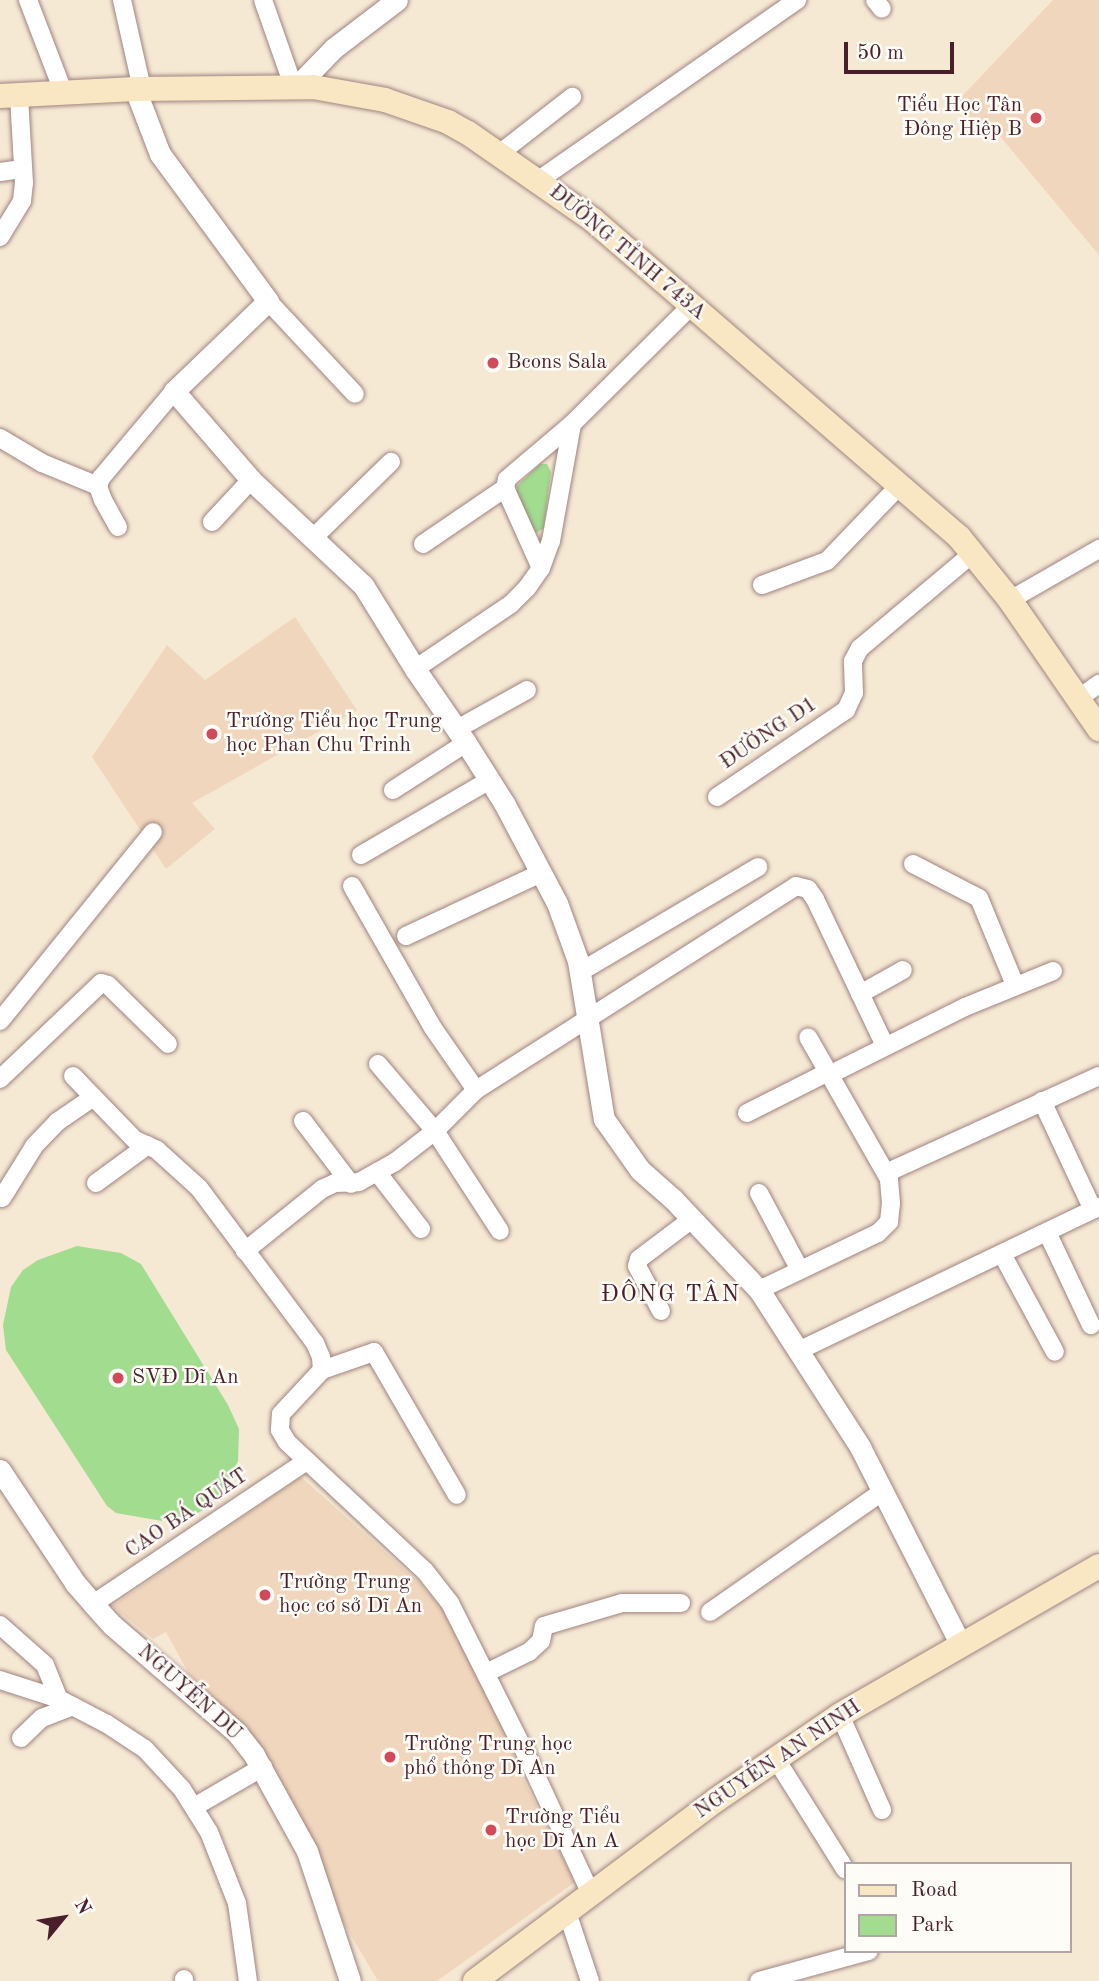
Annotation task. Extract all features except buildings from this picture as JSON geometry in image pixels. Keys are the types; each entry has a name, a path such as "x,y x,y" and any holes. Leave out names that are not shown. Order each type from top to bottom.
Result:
{"main road":[{"name":"ĐƯỜNG TỈNH 743A","path":"9,96 295,85 385,100 423,112 468,133 593,220 900,485 972,554 1010,600 1099,729"},
{"name":"NGUYỄN AN NINH","path":"475,1981 776,1759 841,1715 1099,1566"}],"street":[{"path":"28,0 64,94"},
{"path":"122,0 139,89 160,154 268,302 355,394"},
{"path":"263,0 295,85 334,48 394,1"},
{"path":"539,180 602,133 797,0"},
{"path":"0,237 22,201 24,183 9,96"},
{"path":"499,154 572,97"},
{"path":"0,172 21,169"},
{"path":"98,486 101,478 174,391 268,302"},
{"path":"541,568 505,488 507,479 572,424 691,306"},
{"path":"174,391 251,480 363,584 415,669 489,780 557,902 580,972 604,1119 640,1170 692,1219 759,1290 860,1447 961,1645"},
{"path":"415,669 511,604 541,568 551,541 572,424"},
{"path":"0,438 42,463 98,486 118,527"},
{"path":"313,538 391,463"},
{"path":"212,522 251,480"},
{"path":"762,585 827,561 900,485"},
{"path":"423,544 505,488"},
{"path":"1010,600 1099,549"},
{"name":"ĐƯỜNG D1","path":"717,797 846,710 854,693 853,661 860,648 972,554"},
{"path":"1078,699 1099,684"},
{"path":"393,790 461,736 527,690"},
{"path":"361,855 489,780"},
{"path":"0,1021 153,832"},
{"path":"913,864 979,898 1015,985"},
{"path":"580,972 758,867"},
{"path":"406,936 541,873"},
{"path":"352,886 433,1028 476,1090"},
{"path":"245,1251 322,1189 335,1183 351,1184 377,1172 435,1131 476,1090 796,886 808,889 815,899 885,1046"},
{"path":"860,995 903,970"},
{"path":"747,1113 1015,985 1053,971"},
{"path":"0,1079 101,983 108,985 168,1044"},
{"path":"759,1290 878,1233 889,1222 891,1203 886,1173 808,1037"},
{"path":"378,1064 435,1131 500,1231"},
{"path":"73,1076 135,1140 165,1156 199,1188 315,1343 321,1357 322,1370"},
{"path":"886,1173 1099,1076"},
{"path":"2,1198 35,1145 57,1122 92,1098"},
{"path":"798,1351 1096,1209 1042,1101"},
{"path":"303,1121 351,1184"},
{"path":"96,1184 148,1145"},
{"path":"377,1172 421,1229"},
{"path":"759,1193 800,1270"},
{"path":"661,1311 637,1266 639,1259 692,1219"},
{"path":"1047,1232 1091,1325"},
{"path":"1002,1254 1055,1352"},
{"path":"457,1495 374,1353 322,1370 281,1414 280,1430 287,1442 425,1572 450,1603 591,1894"},
{"name":"CAO BÁ QUÁT","path":"93,1604 307,1461"},
{"name":"NGUYỄN DU","path":"0,1470 75,1583 93,1604 112,1625 237,1733 263,1768 307,1851 350,1981"},
{"path":"710,1612 882,1492"},
{"path":"486,1673 528,1652 541,1641 544,1626 622,1603 681,1603"},
{"path":"0,1625 45,1665 66,1702"},
{"path":"0,1680 66,1702 107,1724 145,1749 182,1789 209,1832 237,1903 248,1981"},
{"path":"20,1738 42,1718 66,1702"},
{"path":"841,1715 882,1810"},
{"path":"776,1759 844,1867"},
{"path":"194,1807 263,1768"},
{"path":"567,1912 590,1981"},
{"path":"760,1981 784,1978 863,1953"}],"shaded area":[{"name":"Tiểu Học Tân Đông Hiệp B","path":"1053,0 1099,0 1099,255 994,129 951,108"},
{"name":"Trường Tiểu học Trung học Phan Chu Trinh","path":"295,617 357,710 192,803 215,829 166,869 92,757 167,645 205,680"},
{"path":"301,1477 421,1584 452,1621 502,1723 523,1779 575,1882 437,1981 378,1981 337,1912 317,1853 279,1777 253,1736 189,1674 166,1632 153,1639 112,1606"}],"green space":[{"path":"540,464 547,464 551,472 544,528 536,533 517,499 517,486"},
{"name":"SVĐ Dĩ An","path":"77,1246 121,1253 141,1264 228,1405 239,1429 238,1461 226,1487 207,1508 192,1516 168,1522 116,1513 107,1506 6,1350 3,1325 11,1287 23,1270 38,1260"}],"place":[{"name":"Tiểu Học Tân Đông Hiệp B","path":"1036,118"},
{"name":"Bcons Sala","path":"493,363"},
{"name":"Trường Tiểu học Trung học Phan Chu Trinh","path":"212,734"},
{"name":"SVĐ Dĩ An","path":"118,1378"},
{"name":"Trường Trung học cơ sở Dĩ An","path":"265,1595"},
{"name":"Trường Trung học phổ thông Dĩ An","path":"390,1757"},
{"name":"Trường Tiểu học Dĩ An A","path":"491,1830"}],"district":[{"name":"ĐÔNG TÂN","path":"671,1295"}]}
